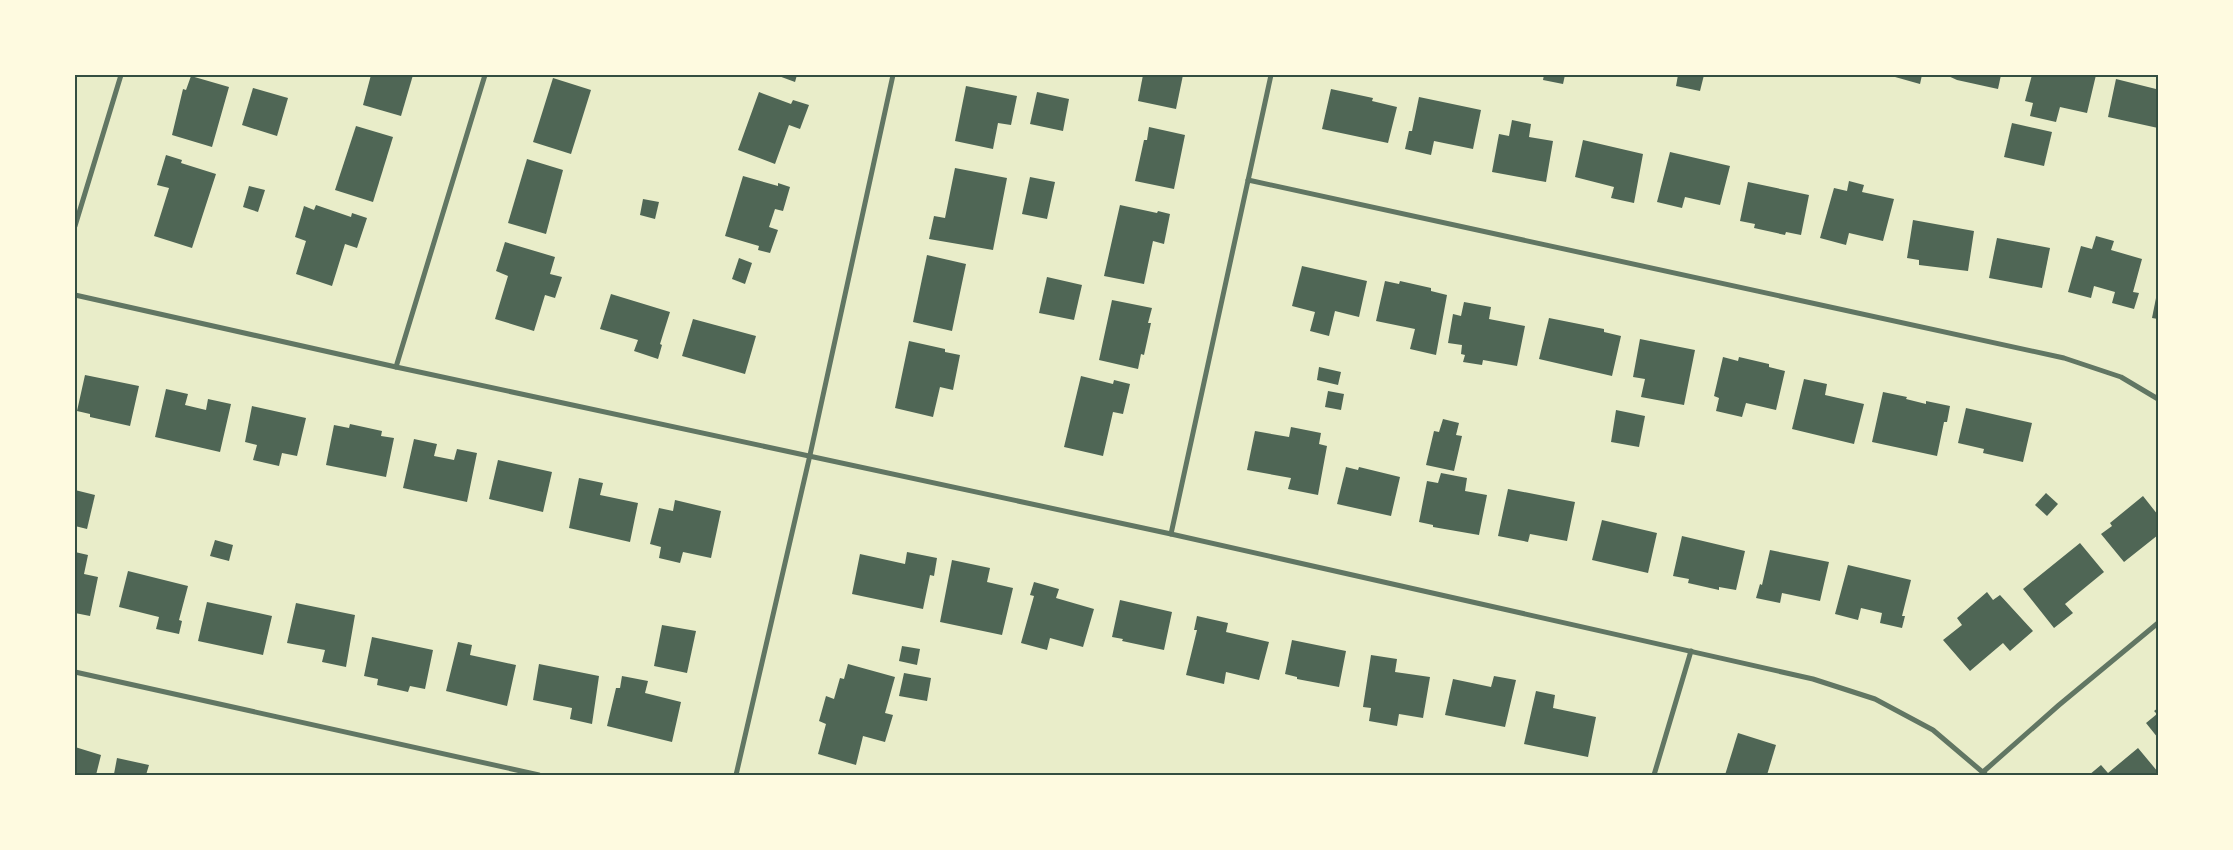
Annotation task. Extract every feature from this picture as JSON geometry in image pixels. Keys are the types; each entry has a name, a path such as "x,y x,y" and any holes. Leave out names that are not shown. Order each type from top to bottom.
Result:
{"street":[{"path":"75,226 121,75"},
{"path":"396,367 485,75"},
{"path":"736,775 810,455 893,75"},
{"path":"1171,534 1271,75"},
{"path":"1248,180 2064,358 2121,377 2158,399"},
{"path":"75,295 396,367 1171,534 1813,678 1875,699 1933,730 1984,774 2059,705 2158,623"},
{"path":"1654,775 1691,651"},
{"path":"75,672 539,775"}],"building":[{"path":"371,75 413,75 401,116 363,105"},
{"path":"776,75 797,75 795,82"},
{"path":"1143,75 1183,75 1176,109 1138,101"},
{"path":"1544,75 1565,75 1563,84 1543,80"},
{"path":"1678,75 1704,75 1700,91 1676,86"},
{"path":"1888,75 1922,75 1920,84"},
{"path":"1946,75 2001,75 1998,89 1957,80"},
{"path":"2032,75 2096,75 2087,113 2060,107 2056,122 2030,116 2033,103 2025,101"},
{"path":"191,76 229,87 212,147 172,135 183,89 186,90"},
{"path":"553,78 591,90 571,154 533,142"},
{"path":"2116,79 2156,89 2158,85 2158,128 2108,117"},
{"path":"966,86 1017,96 1011,125 998,123 993,149 955,141"},
{"path":"253,88 288,98 277,136 242,125"},
{"path":"1331,89 1373,98 1372,101 1397,107 1388,143 1322,129"},
{"path":"759,92 791,104 793,100 809,105 800,129 789,125 775,164 738,150"},
{"path":"1037,92 1069,99 1063,131 1030,124"},
{"path":"1419,97 1481,110 1473,149 1434,141 1431,155 1405,149 1409,131 1412,131"},
{"path":"1512,120 1531,124 1529,137 1553,141 1546,182 1492,172 1499,134 1509,136"},
{"path":"2012,123 2052,132 2044,166 2004,157"},
{"path":"356,126 393,137 373,202 335,190"},
{"path":"1149,127 1185,135 1174,189 1135,181 1144,140 1147,140"},
{"path":"1583,140 1643,154 1634,203 1611,198 1614,187 1575,177"},
{"path":"1670,152 1730,166 1720,205 1685,197 1682,208 1657,202"},
{"path":"166,155 182,160 181,163 216,174 192,248 154,236 169,188 157,185"},
{"path":"527,159 563,170 546,234 508,223"},
{"path":"955,168 1007,178 993,250 929,239 934,216 945,218"},
{"path":"743,176 778,186 778,183 790,187 783,211 775,209 769,227 778,230 770,253 758,250 759,246 725,236"},
{"path":"1030,177 1055,182 1047,219 1022,214"},
{"path":"1849,181 1864,185 1862,192 1894,199 1883,241 1849,233 1846,245 1820,238 1834,188 1847,191"},
{"path":"1748,182 1809,195 1801,235 1786,232 1785,235 1754,228 1755,224 1740,221"},
{"path":"249,186 265,190 258,212 243,207"},
{"path":"643,199 659,202 655,219 640,215"},
{"path":"316,205 351,217 352,213 367,218 357,248 345,244 332,286 296,274 306,241 295,237 304,206 314,210"},
{"path":"1120,205 1170,214 1164,244 1153,241 1144,284 1104,276"},
{"path":"1913,220 1974,231 1968,271 1919,265 1919,260 1907,258"},
{"path":"2096,236 2114,241 2111,250 2142,259 2133,292 2139,293 2134,309 2112,303 2115,292 2094,286 2091,298 2068,292 2081,246 2092,249"},
{"path":"1997,238 2050,248 2042,288 1989,278"},
{"path":"505,242 555,257 550,274 562,277 555,298 545,295 534,331 495,319 508,276 496,271"},
{"path":"927,255 966,264 952,331 913,322"},
{"path":"739,258 752,263 745,284 732,279"},
{"path":"1302,266 1367,281 1359,317 1335,311 1329,336 1310,331 1315,312 1292,306"},
{"path":"1047,277 1082,285 1074,320 1039,313"},
{"path":"1385,281 1399,284 1400,281 1431,288 1431,291 1447,295 1436,355 1410,349 1415,329 1376,321"},
{"path":"2158,293 2158,319 2152,318"},
{"path":"611,294 670,312 660,344 662,345 658,359 634,351 638,340 600,329"},
{"path":"1112,300 1152,308 1148,323 1151,323 1144,355 1141,354 1138,369 1099,360"},
{"path":"1464,302 1491,307 1489,319 1525,326 1517,366 1483,360 1482,365 1463,362 1465,355 1461,354 1462,345 1448,343 1453,314 1461,316"},
{"path":"1549,318 1604,329 1604,332 1621,336 1612,376 1539,359"},
{"path":"693,319 756,336 745,374 682,356"},
{"path":"1640,339 1695,350 1684,405 1641,397 1645,379 1633,377"},
{"path":"909,341 945,349 945,352 960,355 953,390 940,387 933,417 895,408"},
{"path":"1723,357 1738,361 1739,357 1769,364 1769,367 1785,371 1776,410 1746,403 1742,417 1716,411 1719,398 1714,396"},
{"path":"1319,367 1341,372 1338,385 1317,380"},
{"path":"85,375 139,386 130,426 90,417 90,414 77,411"},
{"path":"1081,376 1113,384 1114,380 1130,384 1123,414 1113,412 1103,456 1064,447"},
{"path":"1804,379 1827,384 1825,395 1864,404 1854,444 1792,429"},
{"path":"166,389 188,394 185,405 206,410 208,399 231,404 220,452 155,437"},
{"path":"1328,391 1344,394 1341,410 1325,407"},
{"path":"1883,392 1907,397 1906,399 1926,404 1926,401 1950,406 1947,422 1944,422 1937,456 1872,442"},
{"path":"252,406 306,418 297,456 282,453 279,466 253,460 257,445 245,442"},
{"path":"1966,408 2032,423 2023,462 1983,453 1984,449 1958,443"},
{"path":"1616,410 1645,416 1639,447 1611,442"},
{"path":"1443,419 1459,423 1456,435 1462,436 1454,471 1426,465 1434,431 1439,432"},
{"path":"350,424 382,431 381,436 394,438 386,477 326,465 334,425 349,428"},
{"path":"1291,427 1321,433 1319,444 1327,446 1318,495 1288,489 1291,478 1247,470 1255,431 1289,437"},
{"path":"414,439 437,444 434,456 454,460 457,449 477,453 467,502 403,488"},
{"path":"498,460 552,472 543,512 489,499"},
{"path":"1346,467 1358,470 1359,467 1400,477 1391,516 1337,504"},
{"path":"1441,473 1467,478 1465,491 1487,495 1479,535 1433,527 1433,525 1419,522 1427,481 1438,483"},
{"path":"579,478 603,483 600,495 638,503 630,542 569,528"},
{"path":"1508,489 1575,502 1567,541 1530,534 1528,542 1498,536"},
{"path":"75,490 95,495 87,529 75,526"},
{"path":"2046,493 2058,504 2047,516 2035,505"},
{"path":"2143,496 2158,515 2158,535 2124,562 2101,534 2112,526 2110,523"},
{"path":"675,500 721,511 711,558 683,552 680,563 659,558 661,547 650,544 659,508 673,511"},
{"path":"1602,520 1657,533 1648,573 1592,560"},
{"path":"1682,536 1745,551 1736,590 1719,587 1719,590 1688,583 1689,579 1673,576"},
{"path":"215,540 233,545 229,561 210,556"},
{"path":"2080,543 2104,572 2065,604 2073,613 2054,628 2023,589"},
{"path":"1770,550 1829,562 1820,601 1782,593 1780,603 1756,598 1760,584 1762,585"},
{"path":"75,552 88,555 84,574 98,577 90,616 75,613"},
{"path":"907,552 937,558 934,576 930,575 923,609 852,594 860,554 905,564"},
{"path":"952,560 990,568 987,582 1013,588 1002,635 940,622"},
{"path":"1848,565 1911,580 1902,616 1905,616 1902,628 1880,623 1882,613 1861,608 1858,620 1835,614"},
{"path":"128,571 188,586 179,620 182,621 179,634 156,629 159,617 119,607"},
{"path":"1034,582 1059,589 1056,598 1094,609 1083,647 1050,638 1047,650 1021,643 1034,596 1030,595"},
{"path":"1987,592 1993,600 2000,595 2033,631 2010,651 2003,643 1970,671 1943,640 1962,625 1957,618"},
{"path":"1120,600 1172,612 1164,650 1112,637"},
{"path":"207,602 272,616 263,655 198,641"},
{"path":"296,603 355,615 346,667 322,662 325,650 287,643"},
{"path":"1197,616 1228,623 1226,632 1269,642 1259,680 1226,672 1224,684 1186,675 1197,630 1194,630"},
{"path":"662,625 696,631 687,673 654,666"},
{"path":"372,637 433,650 425,689 410,686 408,692 377,685 378,679 364,676"},
{"path":"1292,640 1346,651 1339,687 1297,679 1297,677 1285,674"},
{"path":"458,642 472,645 470,655 516,665 507,706 446,691"},
{"path":"902,646 920,649 917,665 899,661"},
{"path":"1371,655 1397,659 1395,672 1430,677 1423,718 1399,714 1397,726 1369,721 1371,708 1363,707"},
{"path":"539,664 599,676 592,724 570,719 572,708 533,700"},
{"path":"848,664 895,677 885,713 893,715 885,742 863,736 856,765 818,754 826,724 819,721 826,696 834,699 840,678 844,679"},
{"path":"904,673 931,678 927,701 899,696"},
{"path":"622,676 648,681 645,693 681,702 672,742 607,726 616,688 620,688"},
{"path":"1494,676 1516,680 1505,727 1445,715 1453,679 1491,687"},
{"path":"1536,691 1555,695 1553,708 1596,717 1588,757 1524,744"},
{"path":"2158,708 2158,738 2146,723 2157,714 2154,711"},
{"path":"1738,733 1776,745 1767,775 1725,775"},
{"path":"75,747 101,755 96,775 75,775"},
{"path":"2138,748 2158,772 2158,775 2089,775 2101,765 2108,773"},
{"path":"117,758 149,765 146,775 114,774"}]}
